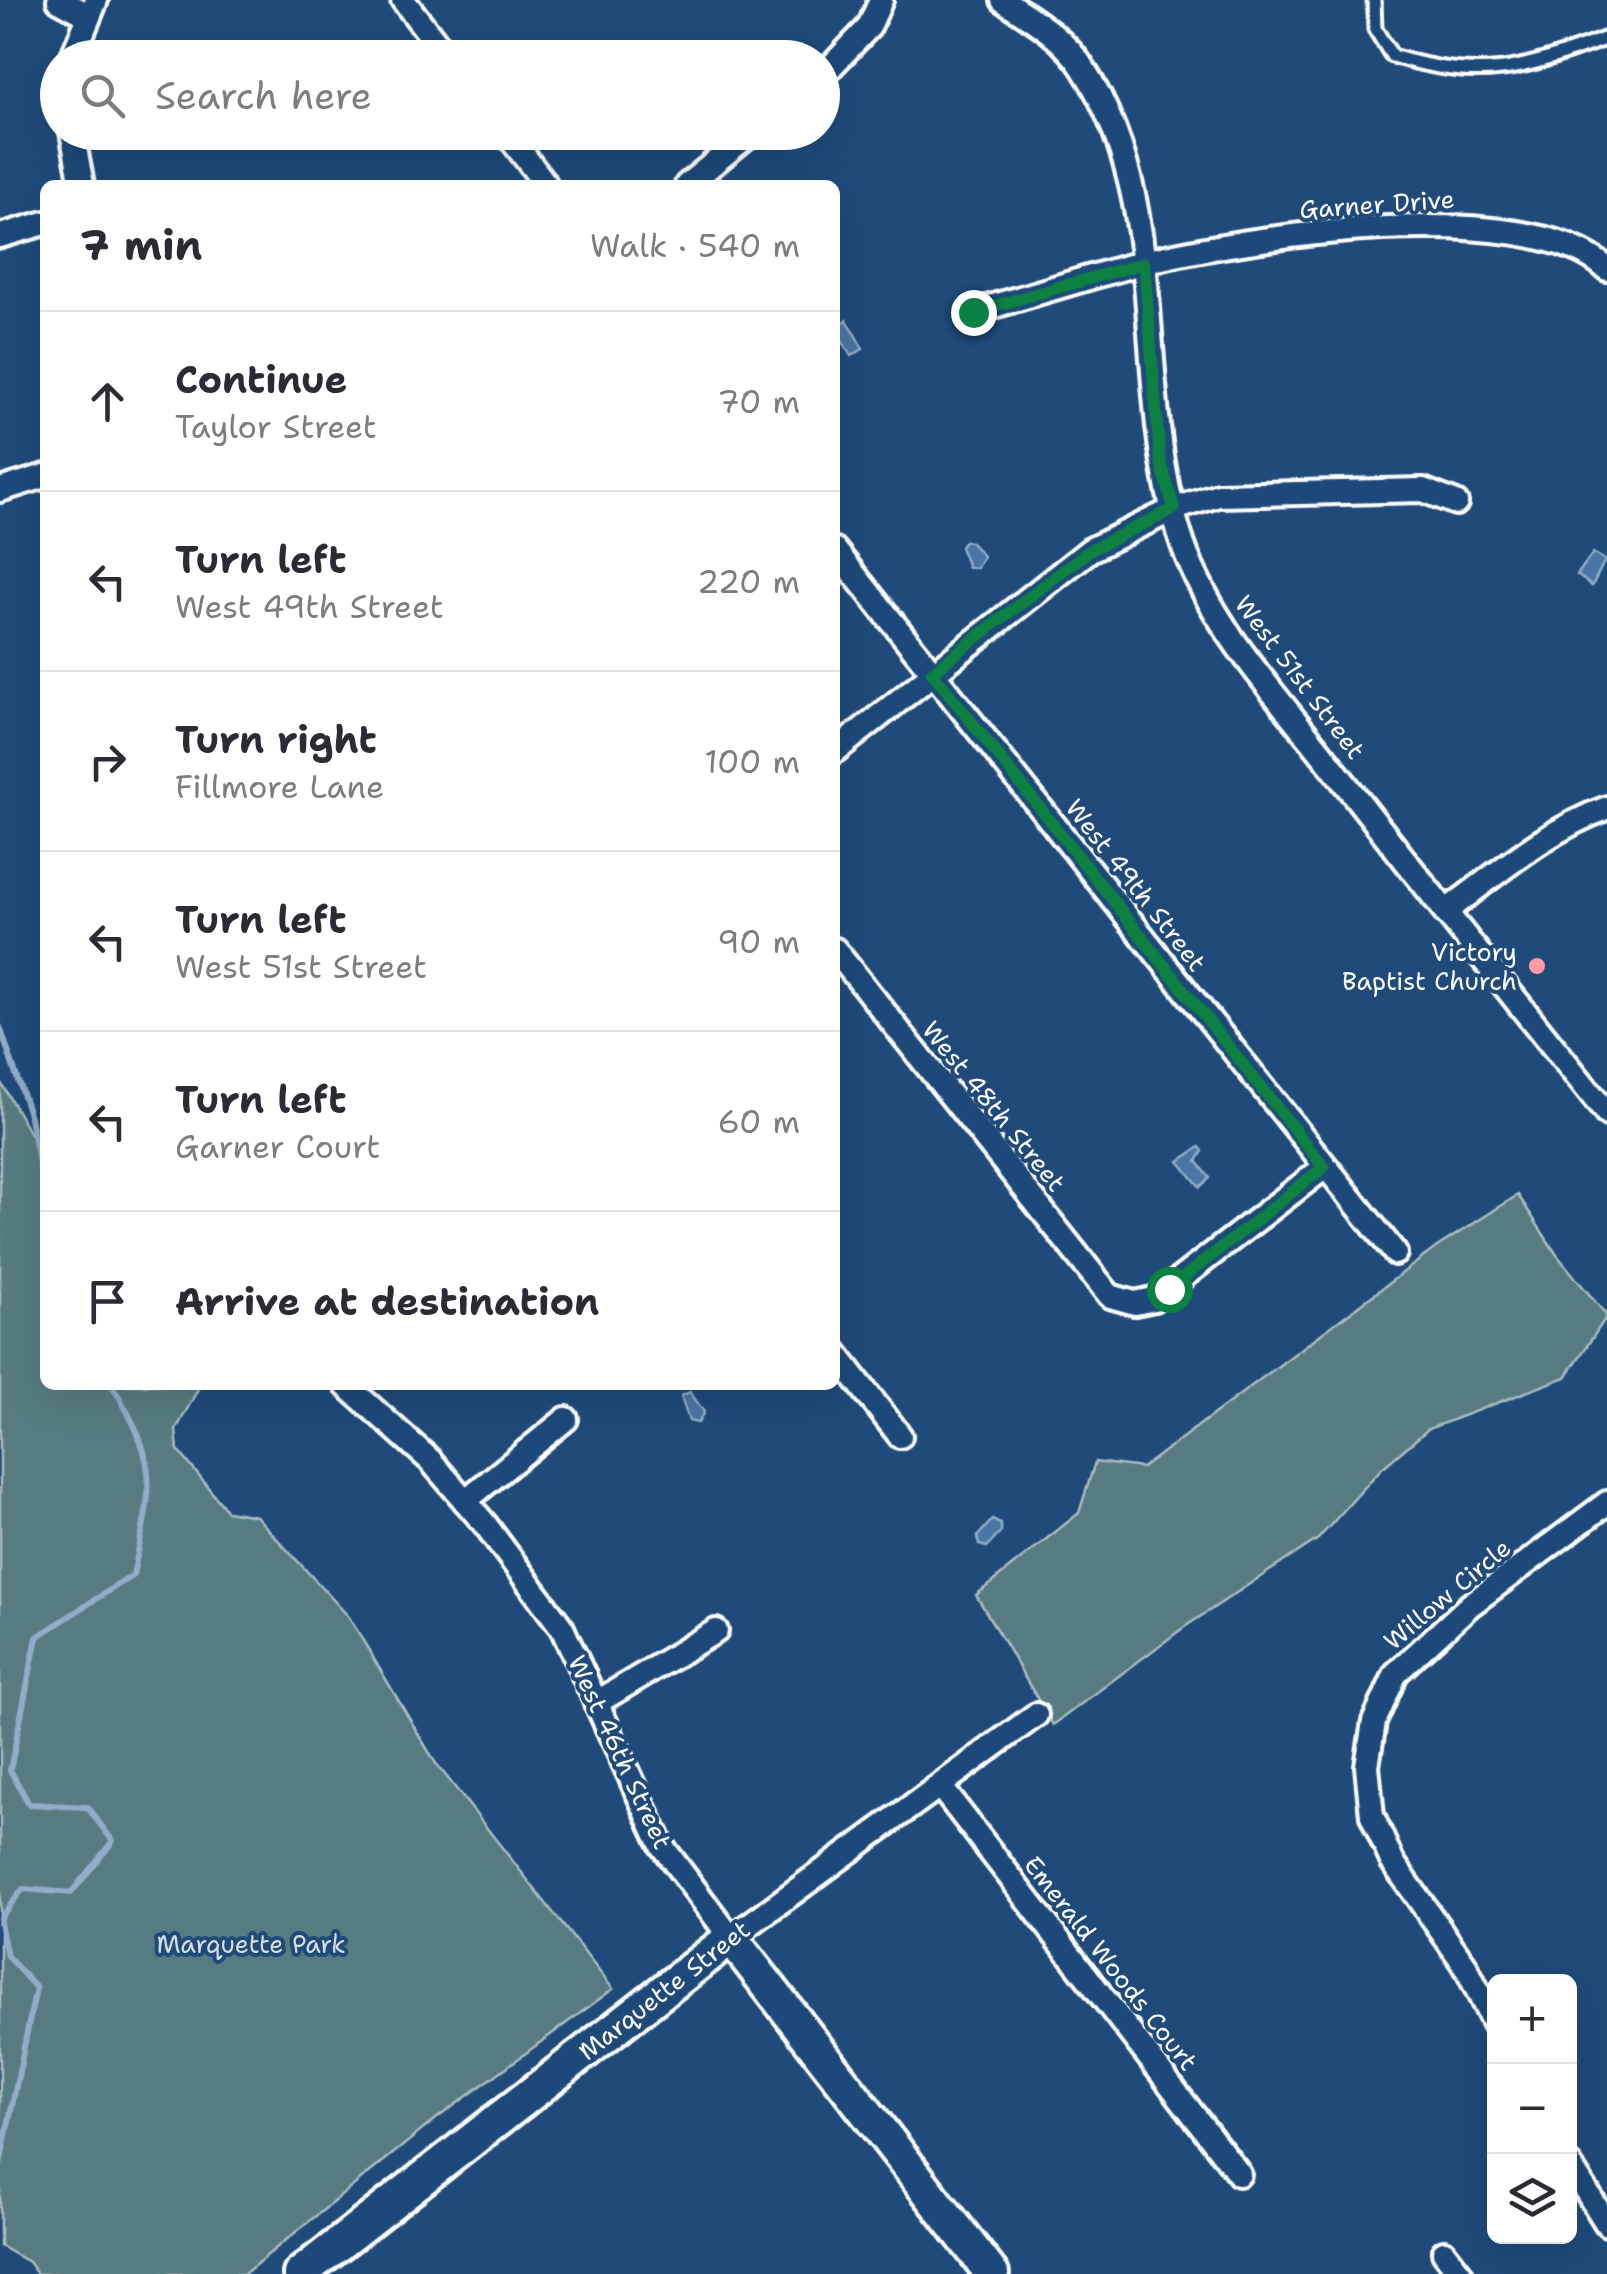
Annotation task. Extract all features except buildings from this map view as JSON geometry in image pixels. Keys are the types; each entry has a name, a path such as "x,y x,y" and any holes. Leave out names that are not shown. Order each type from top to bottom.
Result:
{"street":[{"path":"59,0 92,8 79,40"},
{"path":"403,0 434,40"},
{"path":"840,57 869,27 880,0"},
{"name":"West 51st Street","path":"1003,0 1044,26 1082,66 1116,138 1135,206 1144,263 1160,458 1184,547 1217,615 1445,912 1607,1114"},
{"path":"75,150 81,180"},
{"path":"520,150 542,180"},
{"path":"693,180 730,150"},
{"path":"0,236 40,224"},
{"name":"Garner Drive","path":"973,312 1144,263 1274,240 1467,225 1558,239 1607,269"},
{"path":"0,490 40,478"},
{"path":"840,747 1090,550 1174,509 1218,495 1424,490 1456,503"},
{"name":"West 49th Street","path":"840,556 1395,1253"},
{"path":"1445,912 1546,838 1575,820 1607,808"},
{"name":"West 48th Street","path":"840,956 1110,1296 1135,1303 1154,1299 1324,1167"},
{"path":"840,1358 900,1436"},
{"name":"West 46th Street","path":"352,1390 430,1460 562,1628 662,1846 992,2274"},
{"path":"464,1500 566,1419"},
{"name":"Willow Circle","path":"1487,2011 1454,1948 1392,1861 1372,1816 1368,1766 1374,1722 1396,1673 1470,1605 1607,1503"},
{"path":"596,1703 716,1631"},
{"name":"Marquette Street","path":"300,2274 731,1938 1036,1715"},
{"name":"Emerald Woods Court","path":"940,1786 1239,2174"},
{"path":"1577,2176 1607,2224"},
{"path":"1444,2252 1461,2274"}],"lane":[{"path":"1374,0 1375,29 1392,56 1440,70 1521,70 1607,38"}],"green space":[{"name":"Marquette Park","path":"0,1081 40,1151 40,1390 197,1390 176,1430 178,1450 227,1511 256,1516 349,1617 435,1762 613,1989 436,2119 244,2274 37,2274 28,2262 0,2246"},
{"path":"1518,1195 1557,1255 1607,1316 1566,1377 1428,1429 1381,1469 1318,1539 1183,1628 1053,1725 976,1595 1079,1513 1095,1462 1142,1468 1437,1247"}],"water":[{"path":"847,320 863,349 851,356 840,337 840,325"},
{"path":"964,541 983,556 977,568 968,567 960,547"},
{"path":"1593,553 1605,560 1592,586 1577,575"},
{"path":"1200,1147 1203,1151 1197,1161 1210,1178 1200,1187 1179,1161"},
{"path":"690,1392 704,1412 698,1423 689,1421 681,1396"},
{"path":"992,1520 1001,1524 1001,1532 987,1547 979,1545 977,1537"}],"waterway":[{"path":"0,1027 30,1117 40,1169"},
{"path":"0,1918 23,1889 71,1893 113,1841 87,1807 29,1804 10,1770 37,1637 133,1575 145,1519 148,1477 139,1437 115,1390"},
{"path":"0,1922 7,1956 36,1988 0,2165"}],"place":[{"name":"Victory Baptist Church","path":"1537,966"}],"route":[{"path":"973,312 1144,263 1160,458 1174,509 1090,550 932,672 1324,1167 1169,1289"}]}
